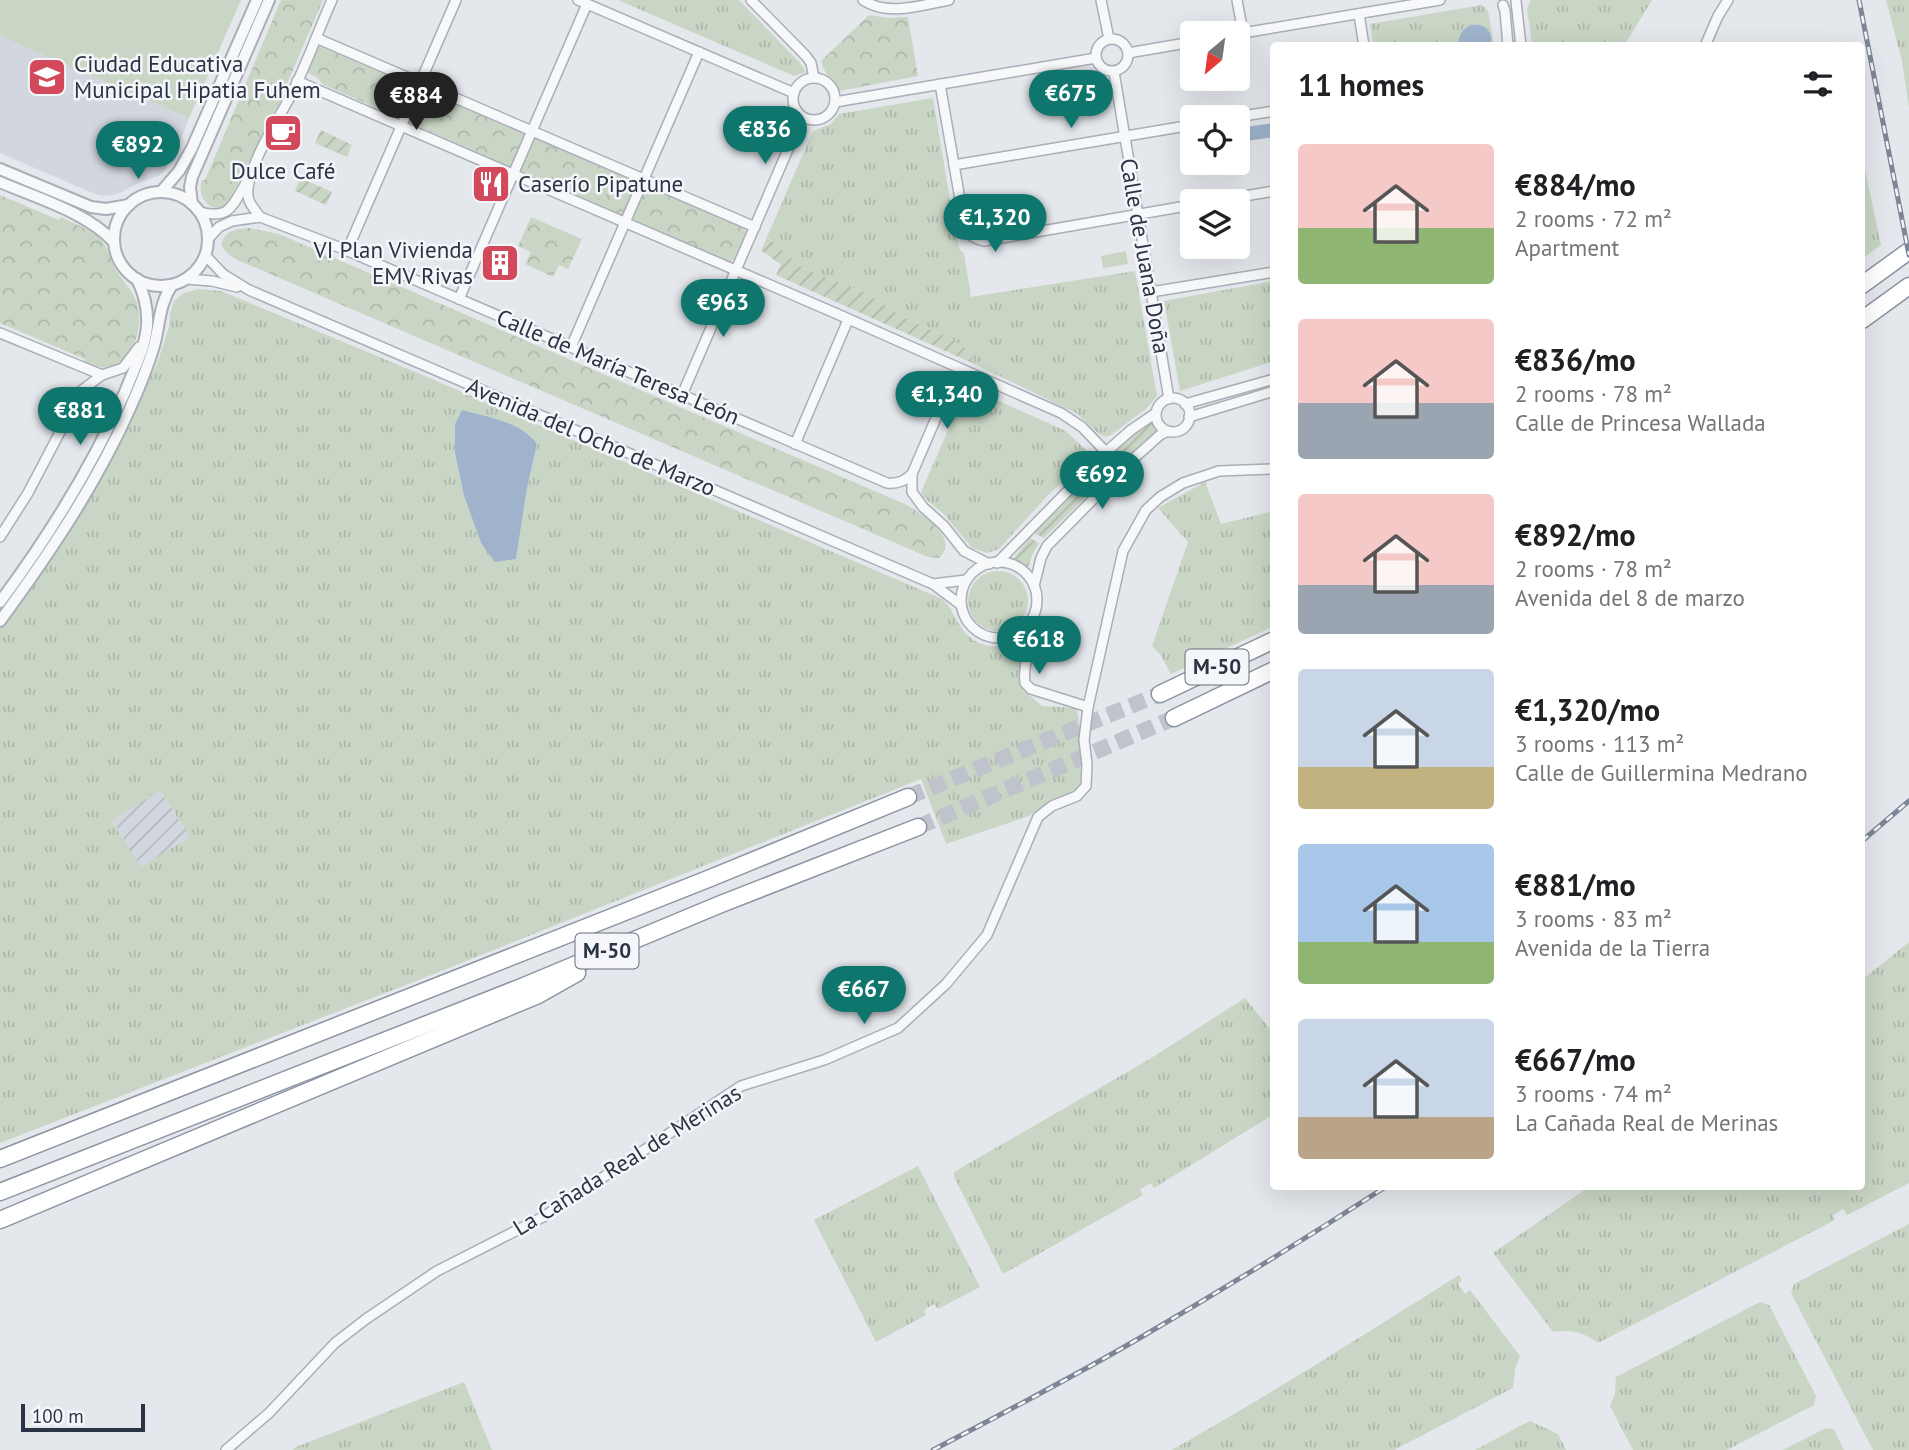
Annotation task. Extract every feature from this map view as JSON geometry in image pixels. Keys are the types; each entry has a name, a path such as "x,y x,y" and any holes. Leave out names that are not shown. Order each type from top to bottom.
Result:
{"highway":[{"path":"1865,283 1909,251"},
{"path":"1865,318 1909,286"},
{"name":"M-50","path":"1160,694 1270,642"},
{"name":"M-50","path":"1174,718 1270,672"},
{"name":"M-50","path":"0,1159 708,879 908,797"},
{"name":"M-50","path":"0,1192 918,827"},
{"path":"0,1220 538,995 641,937"}],"street":[{"path":"161,192 179,171 192,148 257,0"},
{"path":"209,239 190,187 192,177 269,0"},
{"path":"128,205 117,222 114,242 116,251 124,267 137,279 154,286 173,285 199,268 209,239 219,227 232,221 260,216 248,201 247,190 252,174 332,0"},
{"path":"347,251 456,0"},
{"path":"863,0 892,9 949,0"},
{"path":"1101,0 1109,39"},
{"path":"1237,0 1239,21"},
{"path":"1250,31 1359,14 1396,4 1440,0"},
{"path":"1707,42 1728,0"},
{"path":"1494,1 1503,5 1517,1 1521,42"},
{"path":"459,299 532,130 582,2 794,93"},
{"path":"756,2 806,56 811,63 814,78"},
{"path":"1503,5 1506,11 1508,42"},
{"path":"1359,14 1363,42"},
{"path":"316,38 755,227"},
{"path":"1109,39 1119,41 1127,48 1128,53 1126,63 1114,72 1104,70 1096,58 1097,48 1109,39"},
{"path":"1128,53 1180,44"},
{"path":"571,347 699,52"},
{"path":"835,102 1096,58"},
{"name":"Calle de Juana Doña","path":"1114,72 1169,399"},
{"path":"814,78 827,83 835,95 835,102 825,117 814,120 802,117 794,106 794,93 802,82 814,78"},
{"path":"297,81 947,362 1072,419 1106,452"},
{"path":"940,84 965,228 977,240 984,241 1180,207"},
{"path":"1250,115 1270,112"},
{"path":"682,395 802,117"},
{"path":"954,165 1180,127"},
{"path":"0,169 91,207 106,209 128,205 144,195 161,192 178,195 212,215 228,211 252,174"},
{"path":"0,182 83,217 114,242"},
{"path":"1250,195 1270,192"},
{"name":"Calle de María Teresa León","path":"260,216 887,483 896,484 912,474"},
{"name":"Avenida del Ocho de Marzo","path":"205,255 223,274 249,290 933,584 961,605"},
{"path":"1151,292 1270,273"},
{"path":"0,603 45,540 86,470 138,360 147,327 143,294 137,279"},
{"name":"Avenida del Ocho de Marzo","path":"186,279 212,281 249,290"},
{"path":"0,621 54,546 131,408 149,364 162,303 173,285"},
{"path":"795,444 848,320"},
{"path":"0,333 102,375"},
{"path":"82,390 102,375 123,368 144,341"},
{"path":"947,362 952,375 951,383 912,474 912,492 964,551 993,563 1005,563 1020,569 1034,587 1037,598 1031,620 1024,629 1009,637 984,635 965,618 961,605 962,590 967,580 974,572 993,563 1106,452 1156,413 1160,404 1169,399 1178,399 1185,404 1189,416 1186,426 1177,432 1159,426 1156,413"},
{"path":"0,537 28,493 82,390 84,379 77,365"},
{"path":"951,383 957,377 970,374"},
{"path":"1185,404 1270,380"},
{"path":"1189,416 1270,391"},
{"path":"1034,587 1047,546 1131,461 1168,431"},
{"name":"La Cañada Real de Merinas","path":"226,1450 269,1413 335,1343 437,1270 543,1217 741,1087 824,1060 898,1028 946,984 987,935 1038,817 1052,806 1077,796 1086,786 1084,740 1088,706 1123,551 1146,510 1183,483 1219,471 1270,469"},
{"name":"Avenida del Ocho de Marzo","path":"933,584 967,580"},
{"path":"1024,629 1028,636 1024,683 1031,689 1088,706"}],"shaded area":[{"name":"Ciudad Educativa Municipal Hipatia Fuhem","path":"0,36 189,118 176,151 164,171 122,192 105,196 0,153"},
{"path":"160,790 190,837 141,868 112,820"}],"green space":[{"path":"0,0 241,0 189,118 0,36"},
{"path":"281,0 323,0 283,93 285,95 228,203 211,206 203,199 202,180 205,180"},
{"path":"618,0 739,0 806,72 794,76"},
{"path":"1531,0 1652,0 1626,42 1532,42 1527,9"},
{"path":"1886,0 1909,0 1909,108 1902,61"},
{"path":"1482,5 1488,11 1493,42 1373,42 1370,24"},
{"path":"869,15 908,17 918,76 839,91 821,61"},
{"path":"319,46 744,228 747,233 734,260 729,262 322,84 318,78 306,72"},
{"path":"933,98 956,236 960,250 964,253 971,297 1135,271 1157,396 1147,408 1111,435 1106,437 1099,434 1076,413 970,362 973,354 952,339 906,319 866,293 804,269 767,237 813,131 831,124 839,114"},
{"path":"321,130 352,145 347,157 315,143"},
{"path":"1865,169 1881,245 1865,257"},
{"path":"579,170 611,184 604,201 572,187"},
{"path":"300,178 332,192 326,205 295,191"},
{"path":"0,195 59,220 61,217 90,231 103,242 114,267 135,298 139,312 135,341 131,350 118,364 100,367 84,362 85,359 0,323"},
{"path":"531,217 582,239 568,269 559,265 553,277 525,264 531,252 518,246"},
{"path":"249,228 279,234 907,505 937,528 945,543 945,551 939,558 928,557 230,256 223,249 223,239 236,230"},
{"path":"767,237 804,269 866,293 906,319 952,339 974,354 970,362 776,275 781,264 761,251"},
{"path":"1126,251 1128,264 1103,268 1101,256"},
{"path":"1270,282 1270,362 1180,391 1164,301"},
{"path":"198,289 221,291 942,599 964,631 978,642 1003,646 1023,641 1019,682 1023,690 1042,706 1076,708 1079,720 1081,779 1078,788 1029,816 946,844 921,779 416,981 0,1143 0,628 100,478 157,364 174,301 184,293","holes":["462,410 518,428 537,444 516,559 481,543 464,496 455,453","160,790 190,837 141,867 112,821"]},
{"path":"967,387 1066,431 1088,452 1086,460 1047,496 999,549 987,553 972,548 943,513 923,497 921,492"},
{"path":"1151,421 1157,431 1110,473 1102,465 1124,442"},
{"path":"1097,469 1105,478 1044,538 1034,533"},
{"path":"1205,482 1221,524 1270,512 1270,628 1171,674 1160,654 1152,646 1188,542 1158,508"},
{"path":"1030,538 1039,543 1028,567 1013,559"},
{"path":"998,571 1015,576 1023,584 1028,601 1023,618 1015,626 998,631 981,626 973,618 968,601 973,584 981,576"},
{"path":"1909,942 1909,1183 1847,1215 1843,1209 1833,1215 1835,1220 1598,1343 1577,1332 1553,1332 1493,1253 1585,1190 1865,1190 1865,978"},
{"path":"1245,998 1270,1029 1270,1116 1154,1188 1151,1183 1140,1189 1143,1195 1003,1274 954,1177 954,1172 1148,1060"},
{"path":"918,1166 980,1287 938,1309 934,1304 924,1310 926,1315 876,1342 814,1220"},
{"path":"1909,1224 1909,1450 1873,1450 1791,1293 1794,1284"},
{"path":"1459,1275 1462,1280 1458,1284 1465,1294 1470,1290 1520,1356 1515,1369 1513,1388 1394,1450 1172,1450 1280,1386"},
{"path":"1760,1302 1769,1305 1816,1396 1814,1405 1727,1450 1633,1450 1610,1406 1615,1393 1616,1377"},
{"path":"464,1382 492,1450 293,1450 296,1447"},
{"path":"1530,1421 1558,1434 1566,1450 1475,1450"},
{"path":"1826,1428 1834,1430 1844,1450 1783,1450"}],"water":[{"path":"1470,25 1484,26 1491,35 1491,42 1458,42 1464,29"},
{"path":"1270,123 1270,138 1250,141 1250,126"},
{"path":"462,410 513,425 537,444 516,559 495,562 481,543 464,496 455,453 455,424"}],"tunnel":[{"path":"908,797 1160,694"},
{"path":"918,827 1174,718"}],"railway":[{"path":"1859,0 1909,255"},
{"path":"1865,838 1909,801"},
{"path":"933,1450 1138,1339 1381,1190"}],"place":[{"name":"Ciudad Educativa Municipal Hipatia Fuhem","path":"47,77"},
{"name":"Dulce Café","path":"283,133"},
{"name":"Caserío Pipatune","path":"491,184"},
{"name":"VI Plan Vivienda EMV Rivas","path":"500,263"}]}
